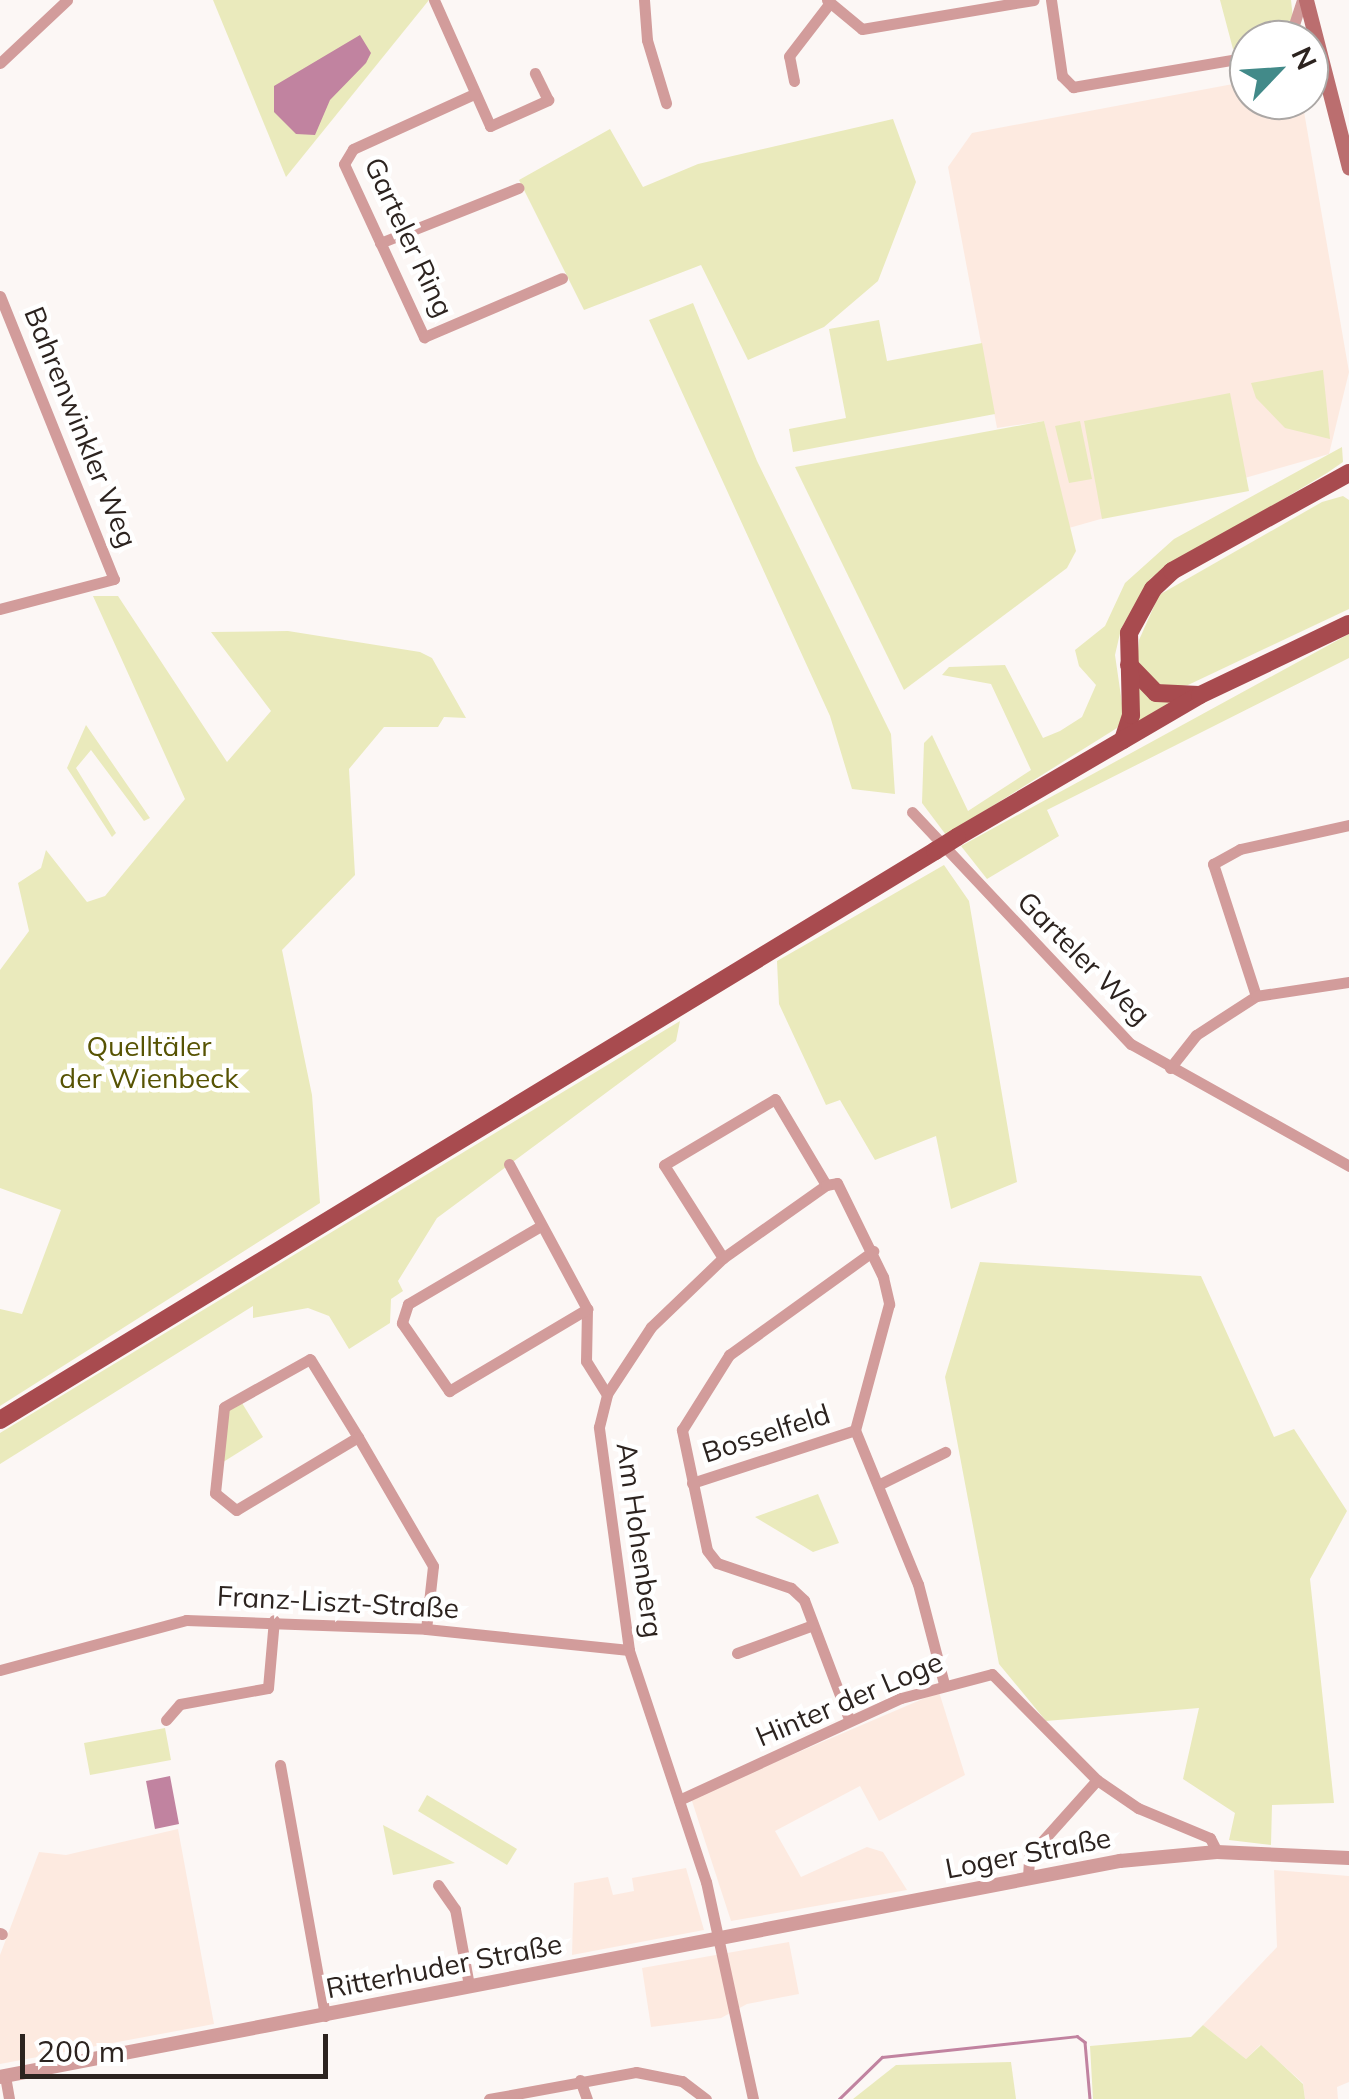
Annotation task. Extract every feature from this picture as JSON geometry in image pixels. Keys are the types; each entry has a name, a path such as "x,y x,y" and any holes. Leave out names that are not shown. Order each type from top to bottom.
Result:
{"main road":[{"path":"1329,100 1349,168"},
{"path":"1123,740 1131,716 1125,658 1140,606 1172,571 1349,473"},
{"path":"1322,488 1349,485"},
{"path":"0,1420 1123,740 1200,695 1349,624"},
{"path":"1125,658 1156,693 1200,695"}],"street":[{"path":"0,63 67,0"},
{"path":"434,0 490,126 548,100 535,73"},
{"path":"644,0 649,26 647,40 666,102"},
{"path":"794,81 789,56 828,2 855,26 891,28 1034,0"},
{"path":"1050,0 1062,76 1073,87 1229,60"},
{"path":"649,26 663,26"},
{"name":"Garteler Ring","path":"474,94 353,149 344,164 424,337 562,278"},
{"path":"380,243 518,188"},
{"name":"Bahrenwinkler Weg","path":"0,296 114,580 0,609"},
{"name":"Garteler Weg","path":"912,812 1131,1044 1349,1166"},
{"path":"1256,996 1213,864 1240,849 1349,825"},
{"path":"1170,1068 1196,1034 1256,996 1349,982"},
{"path":"723,1258 664,1165 775,1099 873,1251 888,1304 855,1430 918,1584 944,1684"},
{"path":"509,1164 588,1309 586,1361 607,1394"},
{"name":"Am Hohenberg","path":"754,2099 720,1938 630,1650 599,1427 607,1394 651,1327 723,1258 832,1184"},
{"path":"540,1227 408,1304 402,1323 449,1390 588,1309"},
{"path":"849,1719 813,1625 792,1588 718,1562 707,1550 682,1430 729,1355 873,1251"},
{"path":"358,1438 236,1510 215,1494 224,1406 304,1358 358,1438 434,1566 426,1628"},
{"name":"Bosselfeld","path":"692,1483 855,1430"},
{"path":"878,1485 944,1452"},
{"name":"Franz-Liszt-Straße","path":"0,1670 48,1652 186,1620 426,1628 630,1650"},
{"path":"166,1720 180,1704 268,1688 274,1620"},
{"path":"737,1653 813,1625"},
{"name":"Hinter der Loge","path":"679,1800 849,1719 944,1684 992,1674 1097,1780 1138,1808 1210,1838 1218,1852"},
{"path":"280,1765 326,2016"},
{"path":"1028,1878 1030,1856 1097,1780"},
{"name":"Loger Straße","path":"720,1938 1028,1878 1218,1852 1349,1858"},
{"path":"438,1885 455,1909 469,1985"},
{"name":"Ritterhuder Straße","path":"2,2076 720,1938"},
{"path":"490,2099 580,2080 663,2074 706,2099"},
{"path":"2,2076 9,2099"},
{"path":"580,2080 587,2099"}],"shaded area":[{"path":"360,35 371,53 366,63 330,100 315,135 296,134 274,112 274,86"},
{"path":"1229,85 1229,120 1305,120 1349,372 1329,454 1069,528 1044,421 997,428 948,167 972,133"},
{"path":"939,1692 965,1775 879,1821 860,1786 775,1831 801,1877 867,1847 883,1852 907,1890 731,1921 691,1798"},
{"path":"170,1776 179,1824 155,1829 146,1781"},
{"path":"178,1829 214,2024 0,2064 0,1955 39,1852 66,1855"},
{"path":"686,1868 704,1930 572,1955 574,1883 608,1877 613,1895 634,1891 632,1878"},
{"path":"1274,1870 1349,1876 1349,2082 1337,2087 1338,2099 1305,2099 1303,2083 1260,2045 1246,2059 1203,2025 1277,1947"},
{"path":"789,1942 799,1994 747,2004 721,2018 651,2027 642,1968"}],"green space":[{"path":"213,0 429,0 286,177"},
{"path":"1220,0 1291,0 1291,20 1229,20 1229,34"},
{"path":"893,119 916,182 878,281 824,327 748,360 701,265 584,310 519,180 610,129 643,187 698,164"},
{"path":"693,303 757,461 891,734 895,794 852,789 830,716 649,320"},
{"path":"879,320 887,361 982,343 995,414 793,452 789,429 846,418 829,329"},
{"path":"1323,370 1330,439 1285,428 1256,398 1251,383"},
{"path":"1230,393 1249,491 1102,519 1084,421"},
{"path":"1044,421 1076,551 1067,568 904,690 795,467"},
{"path":"1080,421 1092,479 1069,483 1055,426"},
{"path":"1342,447 1343,462 1327,473 1151,578 1121,629 1115,655 1124,717 1117,728 946,835 922,803 924,743 932,735 968,811 1031,770 991,684 942,675 949,667 1005,665 1043,738 1060,731 1082,717 1096,685 1079,666 1075,650 1105,626 1125,583 1174,539"},
{"path":"1343,496 1349,500 1349,609 1188,685 1169,688 1149,679 1137,662 1139,640 1159,595 1322,502"},
{"name":"Quelltäler der Wienbeck","path":"93,596 118,596 227,762 271,711 211,632 288,631 420,652 432,658 466,718 444,717 438,727 384,727 349,769 355,875 282,950 312,1095 320,1203 0,1406 0,1309 22,1314 61,1210 0,1188 0,970 29,931 18,883 41,868 46,850 87,902 105,896 185,799"},
{"path":"1349,634 1349,658 1047,810 1059,836 987,879 961,846"},
{"path":"1133,679 1170,702 1135,724"},
{"path":"86,725 150,818 144,821 91,750 76,768 116,833 112,837 67,768"},
{"path":"944,865 969,901 1017,1182 951,1209 936,1136 875,1160 840,1100 826,1105 779,1004 777,961"},
{"path":"680,1021 676,1041 437,1218 398,1281 403,1291 391,1299 390,1323 349,1349 329,1316 308,1308 253,1318 253,1306 0,1464 0,1433"},
{"path":"980,1262 1201,1276 1274,1437 1294,1429 1347,1511 1310,1579 1334,1803 1272,1805 1271,1845 1229,1840 1235,1813 1183,1779 1199,1708 1046,1721 999,1664 945,1377"},
{"path":"242,1403 263,1437 220,1464 229,1410"},
{"path":"818,1494 839,1543 813,1552 755,1517"},
{"path":"165,1728 171,1760 90,1775 84,1743"},
{"path":"427,1795 517,1849 507,1865 418,1811"},
{"path":"383,1825 455,1863 393,1875"},
{"path":"1203,2025 1246,2059 1261,2045 1303,2084 1305,2099 1093,2099 1090,2046 1191,2037"},
{"path":"1011,2062 1016,2099 853,2099 896,2065"}],"waterway":[{"path":"839,2099 882,2057 1077,2036 1085,2042 1090,2099"}]}
